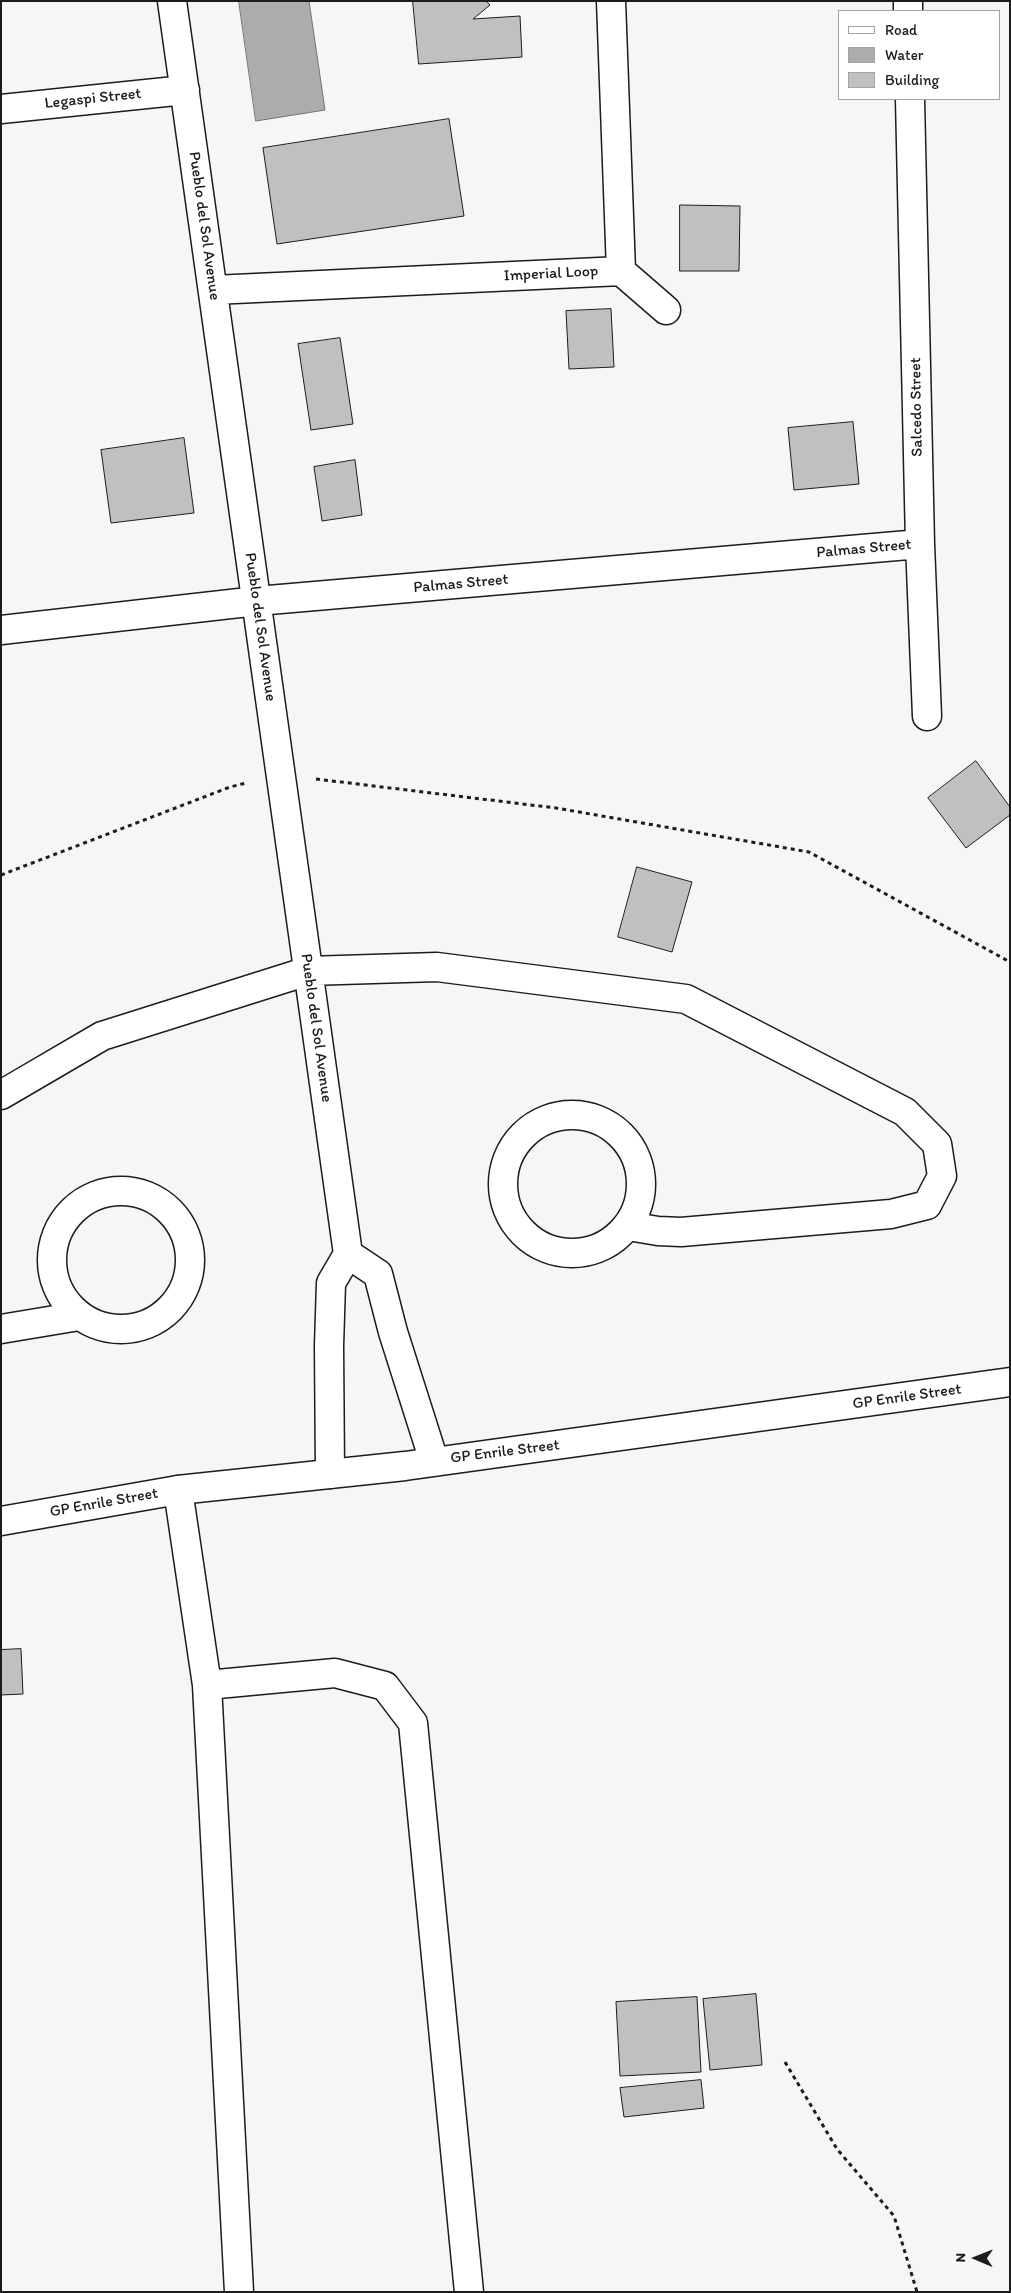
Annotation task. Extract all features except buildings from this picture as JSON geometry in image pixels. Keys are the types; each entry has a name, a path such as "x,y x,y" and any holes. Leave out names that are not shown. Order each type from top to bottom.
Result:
{"street":[{"name":"Pueblo del Sol Avenue","path":"172,1 348,1254"},
{"name":"Imperial Loop","path":"213,290 621,271 611,1"},
{"name":"Legaspi Street","path":"1,109 185,90"},
{"name":"Salcedo Street","path":"910,100 920,544 927,716"},
{"path":"621,271 666,310"},
{"name":"Palmas Street","path":"1,630 257,601 920,544"},
{"path":"1,1095 102,1036 308,971 437,967 686,999 905,1112 937,1144 942,1176 926,1205 891,1214 681,1232 658,1231 628,1226 609,1242 583,1252 555,1251 530,1239 511,1219 502,1192 505,1164 518,1138 541,1121 569,1114 597,1118 621,1134 635,1154 641,1179 638,1203 628,1226"},
{"path":"1,1329 79,1316 104,1328 132,1329 159,1319 177,1302 188,1280 190,1255 184,1231 170,1211 146,1195 118,1191 90,1198 68,1215 54,1241 52,1269 61,1295 79,1316"},
{"path":"330,1474 329,1346 331,1283 348,1254 378,1274 393,1332 434,1462"},
{"name":"GP Enrile Street","path":"1,1521 178,1490 434,1462 1010,1382"},
{"path":"178,1490 207,1685 239,2292"},
{"path":"207,1685 336,1673 385,1686 413,1722 469,2292"}],"path":[{"path":"1,875 230,787 281,775 556,808 809,852 1010,962"},
{"path":"784,2062 837,2149 894,2216 917,2292"}],"water":[{"path":"239,1 309,1 325,110 256,121"}]}
